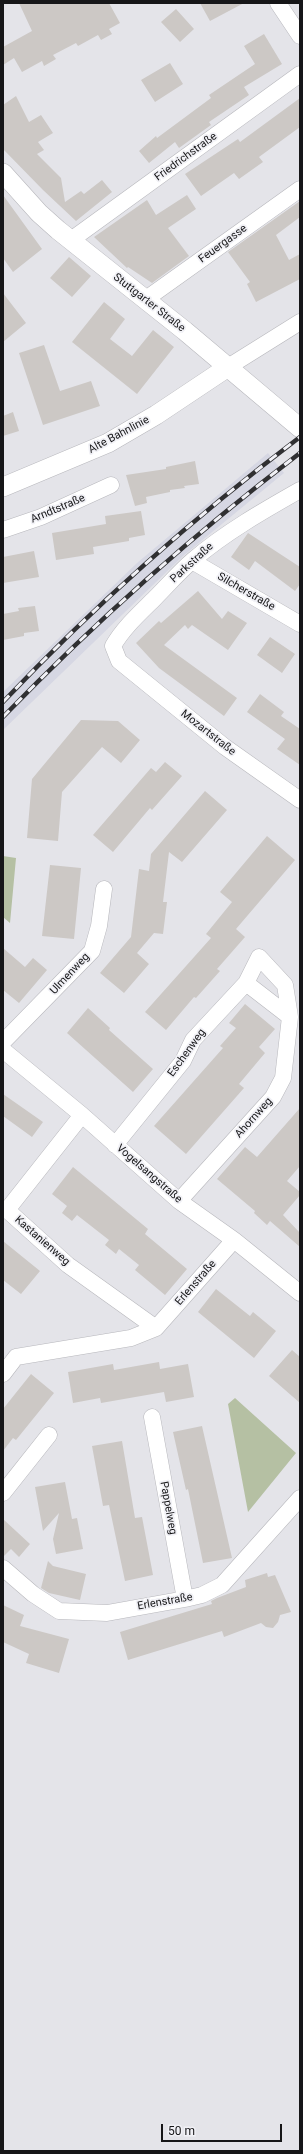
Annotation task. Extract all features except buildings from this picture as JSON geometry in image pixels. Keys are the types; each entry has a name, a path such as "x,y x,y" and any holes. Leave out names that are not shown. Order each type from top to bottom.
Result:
{"street":[{"path":"278,3 300,36"},
{"name":"Friedrichstraße","path":"71,240 300,74"},
{"name":"Stuttgarter Straße","path":"3,173 39,213 146,299 300,428"},
{"name":"Feuergasse","path":"146,299 300,189"},
{"path":"228,367 300,322"},
{"name":"Alte Bahnlinie","path":"3,487 108,443 156,415 228,367"},
{"name":"Arndtstraße","path":"3,530 41,517 111,485"},
{"name":"Parkstraße","path":"119,661 113,646 119,635 192,561 223,536 262,511 300,490"},
{"name":"Silcherstraße","path":"192,561 300,624"},
{"name":"Mozartstraße","path":"119,661 225,747 300,800"},
{"name":"Ulmenweg","path":"3,1042 92,951 99,926 104,889"},
{"name":"Ahornweg","path":"179,1201 273,1097 283,1078 290,1017 285,985 259,957 246,983"},
{"path":"246,983 290,1017"},
{"name":"Eschenweg","path":"115,1145 183,1061 193,1040 246,983"},
{"name":"Vogelsangstraße","path":"3,1050 82,1115 179,1201 234,1240 300,1293"},
{"name":"Kastanienweg","path":"82,1115 7,1210 68,1265 156,1328"},
{"name":"Erlenstraße","path":"3,1374 16,1357 131,1338 156,1328 234,1240"},
{"name":"Pappelweg","path":"152,1417 185,1600"},
{"path":"3,1493 49,1435"},
{"name":"Erlenstraße","path":"3,1568 33,1594 59,1611 107,1613 185,1600 202,1595 222,1585 300,1498"}],"shaded area":[{"path":"268,453 284,473 183,556 3,730 3,692 137,563"}],"green space":[{"path":"3,856 16,858 10,923 3,917"},
{"path":"235,1398 296,1453 248,1512 228,1404"}],"railway":[{"path":"3,702 109,597 183,531 300,437"},
{"path":"3,717 73,647 147,579 222,515 300,453"}]}
